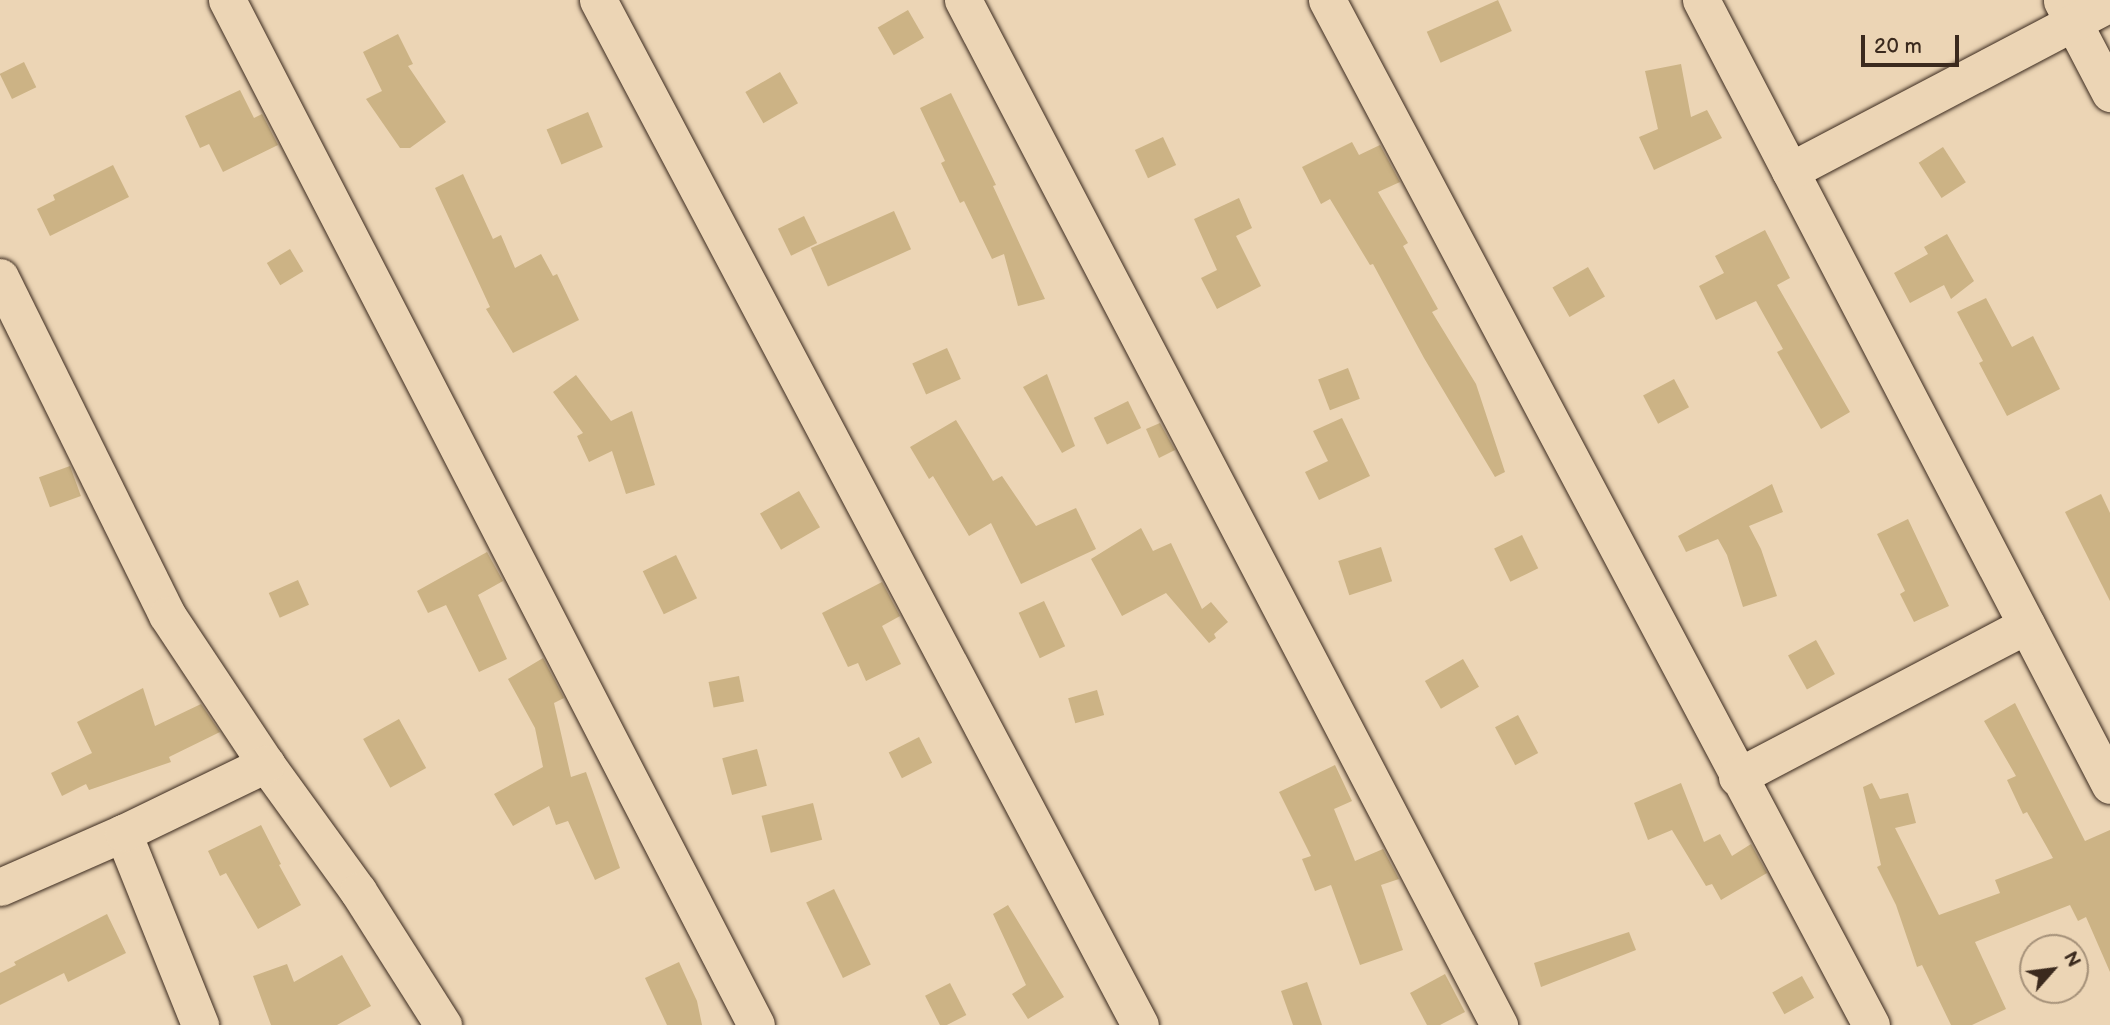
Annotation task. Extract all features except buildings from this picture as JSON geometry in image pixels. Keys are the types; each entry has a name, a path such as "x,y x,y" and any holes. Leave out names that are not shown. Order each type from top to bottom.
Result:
{"street":[{"path":"227,0 756,1025"},
{"path":"598,0 1140,1025"},
{"path":"962,0 1499,1025"},
{"path":"1326,0 1871,1025"},
{"path":"1701,0 2110,785"},
{"path":"1790,171 2067,11 2110,3"},
{"path":"2067,11 2110,93"},
{"path":"0,277 167,615 266,764 358,891 443,1025"},
{"path":"1737,777 2027,625"},
{"path":"0,887 123,833 266,764"},
{"path":"123,833 200,1025"}]}
